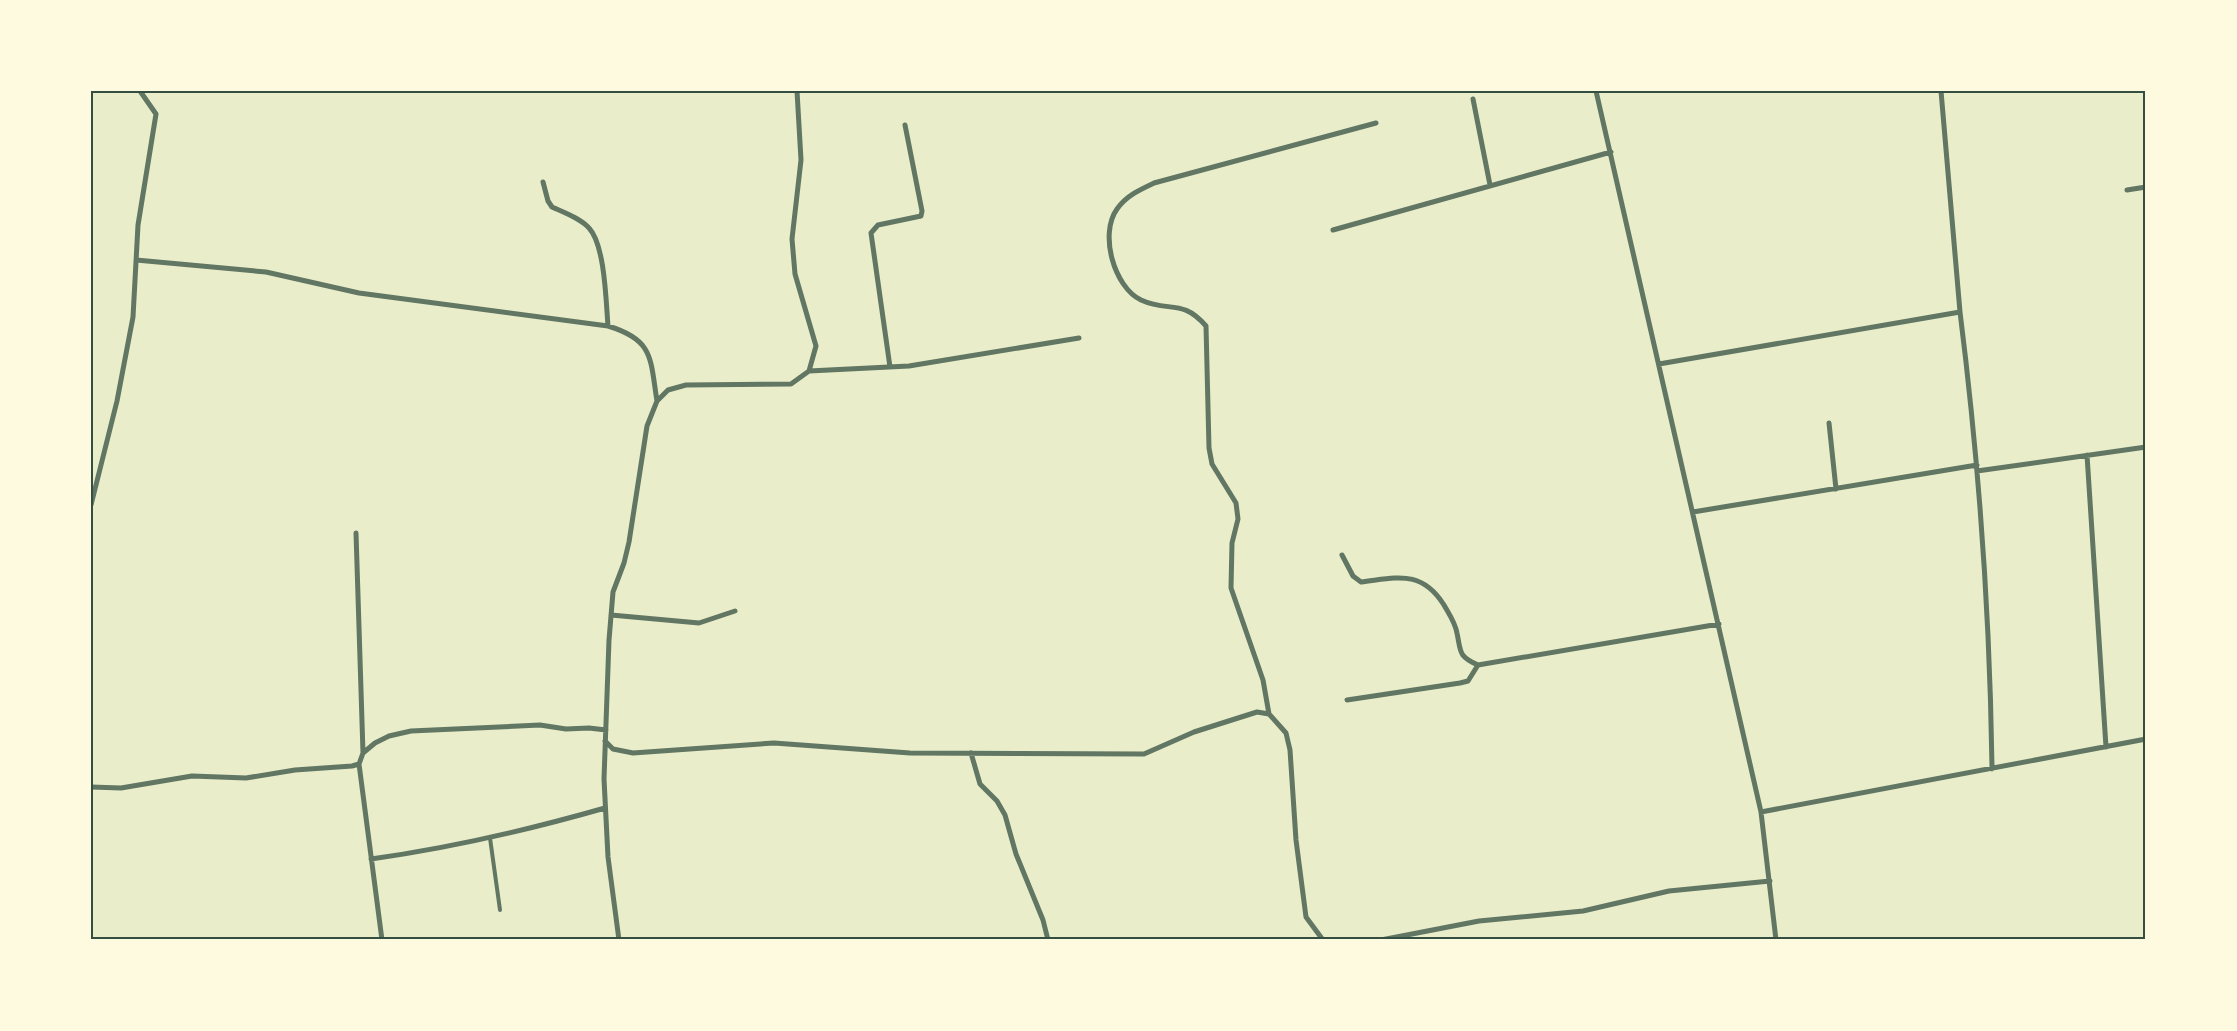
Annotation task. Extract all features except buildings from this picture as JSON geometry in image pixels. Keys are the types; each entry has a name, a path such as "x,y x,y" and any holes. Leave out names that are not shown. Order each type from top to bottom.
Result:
{"street":[{"path":"91,505 133,317 138,225 156,114 140,91"},
{"path":"796,91 801,160 792,239 795,274 816,346 809,371"},
{"path":"1596,91 1719,624 1760,812 1776,940"},
{"path":"1941,91 1960,312 1977,465 1991,666 1992,769"},
{"path":"1473,99 1490,185"},
{"path":"1323,940 1306,917 1303,880 1296,840 1290,750 1286,733 1269,714 1264,680 1231,588 1232,543 1238,519 1236,502 1212,464 1209,448 1206,326 1197,316 1186,309 1141,300 1125,287 1114,263 1109,242 1110,225 1116,210 1129,195 1154,183 1376,123"},
{"path":"890,367 871,233 878,225 921,216 922,211 906,125"},
{"path":"1333,230 1610,152"},
{"path":"543,182 548,201 552,207 589,228 594,238 600,256 608,326"},
{"path":"2127,190 2146,186"},
{"path":"136,260 266,272 359,293 608,326 638,338 648,352 656,401"},
{"path":"1659,364 1960,312"},
{"path":"619,940 608,857 605,808 605,742 611,615 613,592 624,563 629,542 647,426 656,401 668,390 686,385 768,386 791,384 809,371 909,366 1079,338"},
{"path":"1829,423 1836,488"},
{"path":"1977,471 2146,447"},
{"path":"2087,455 2106,747"},
{"path":"1693,512 1977,465"},
{"path":"356,533 363,753 359,764 363,807 382,940"},
{"path":"1342,555 1353,576 1361,582 1399,577 1422,581 1438,596 1453,620 1460,652 1466,660 1478,666 1719,624"},
{"path":"611,615 699,623 735,611"},
{"path":"1347,700 1468,681 1478,666"},
{"path":"605,742 613,749 633,753 774,743 867,750 1144,754 1194,732 1257,712 1269,714"},
{"path":"363,753 389,736 410,730 540,725 566,729 589,728 606,730"},
{"path":"1760,812 2146,739"},
{"path":"971,753 980,784 997,801 1005,815 1016,854 1043,920 1048,940"},
{"path":"91,787 121,788 192,776 246,778 295,770 359,764"},
{"path":"371,859 434,851 605,808"},
{"path":"1381,940 1479,921 1582,910 1669,891 1770,880"}],"lane":[{"path":"490,838 500,910"}]}
